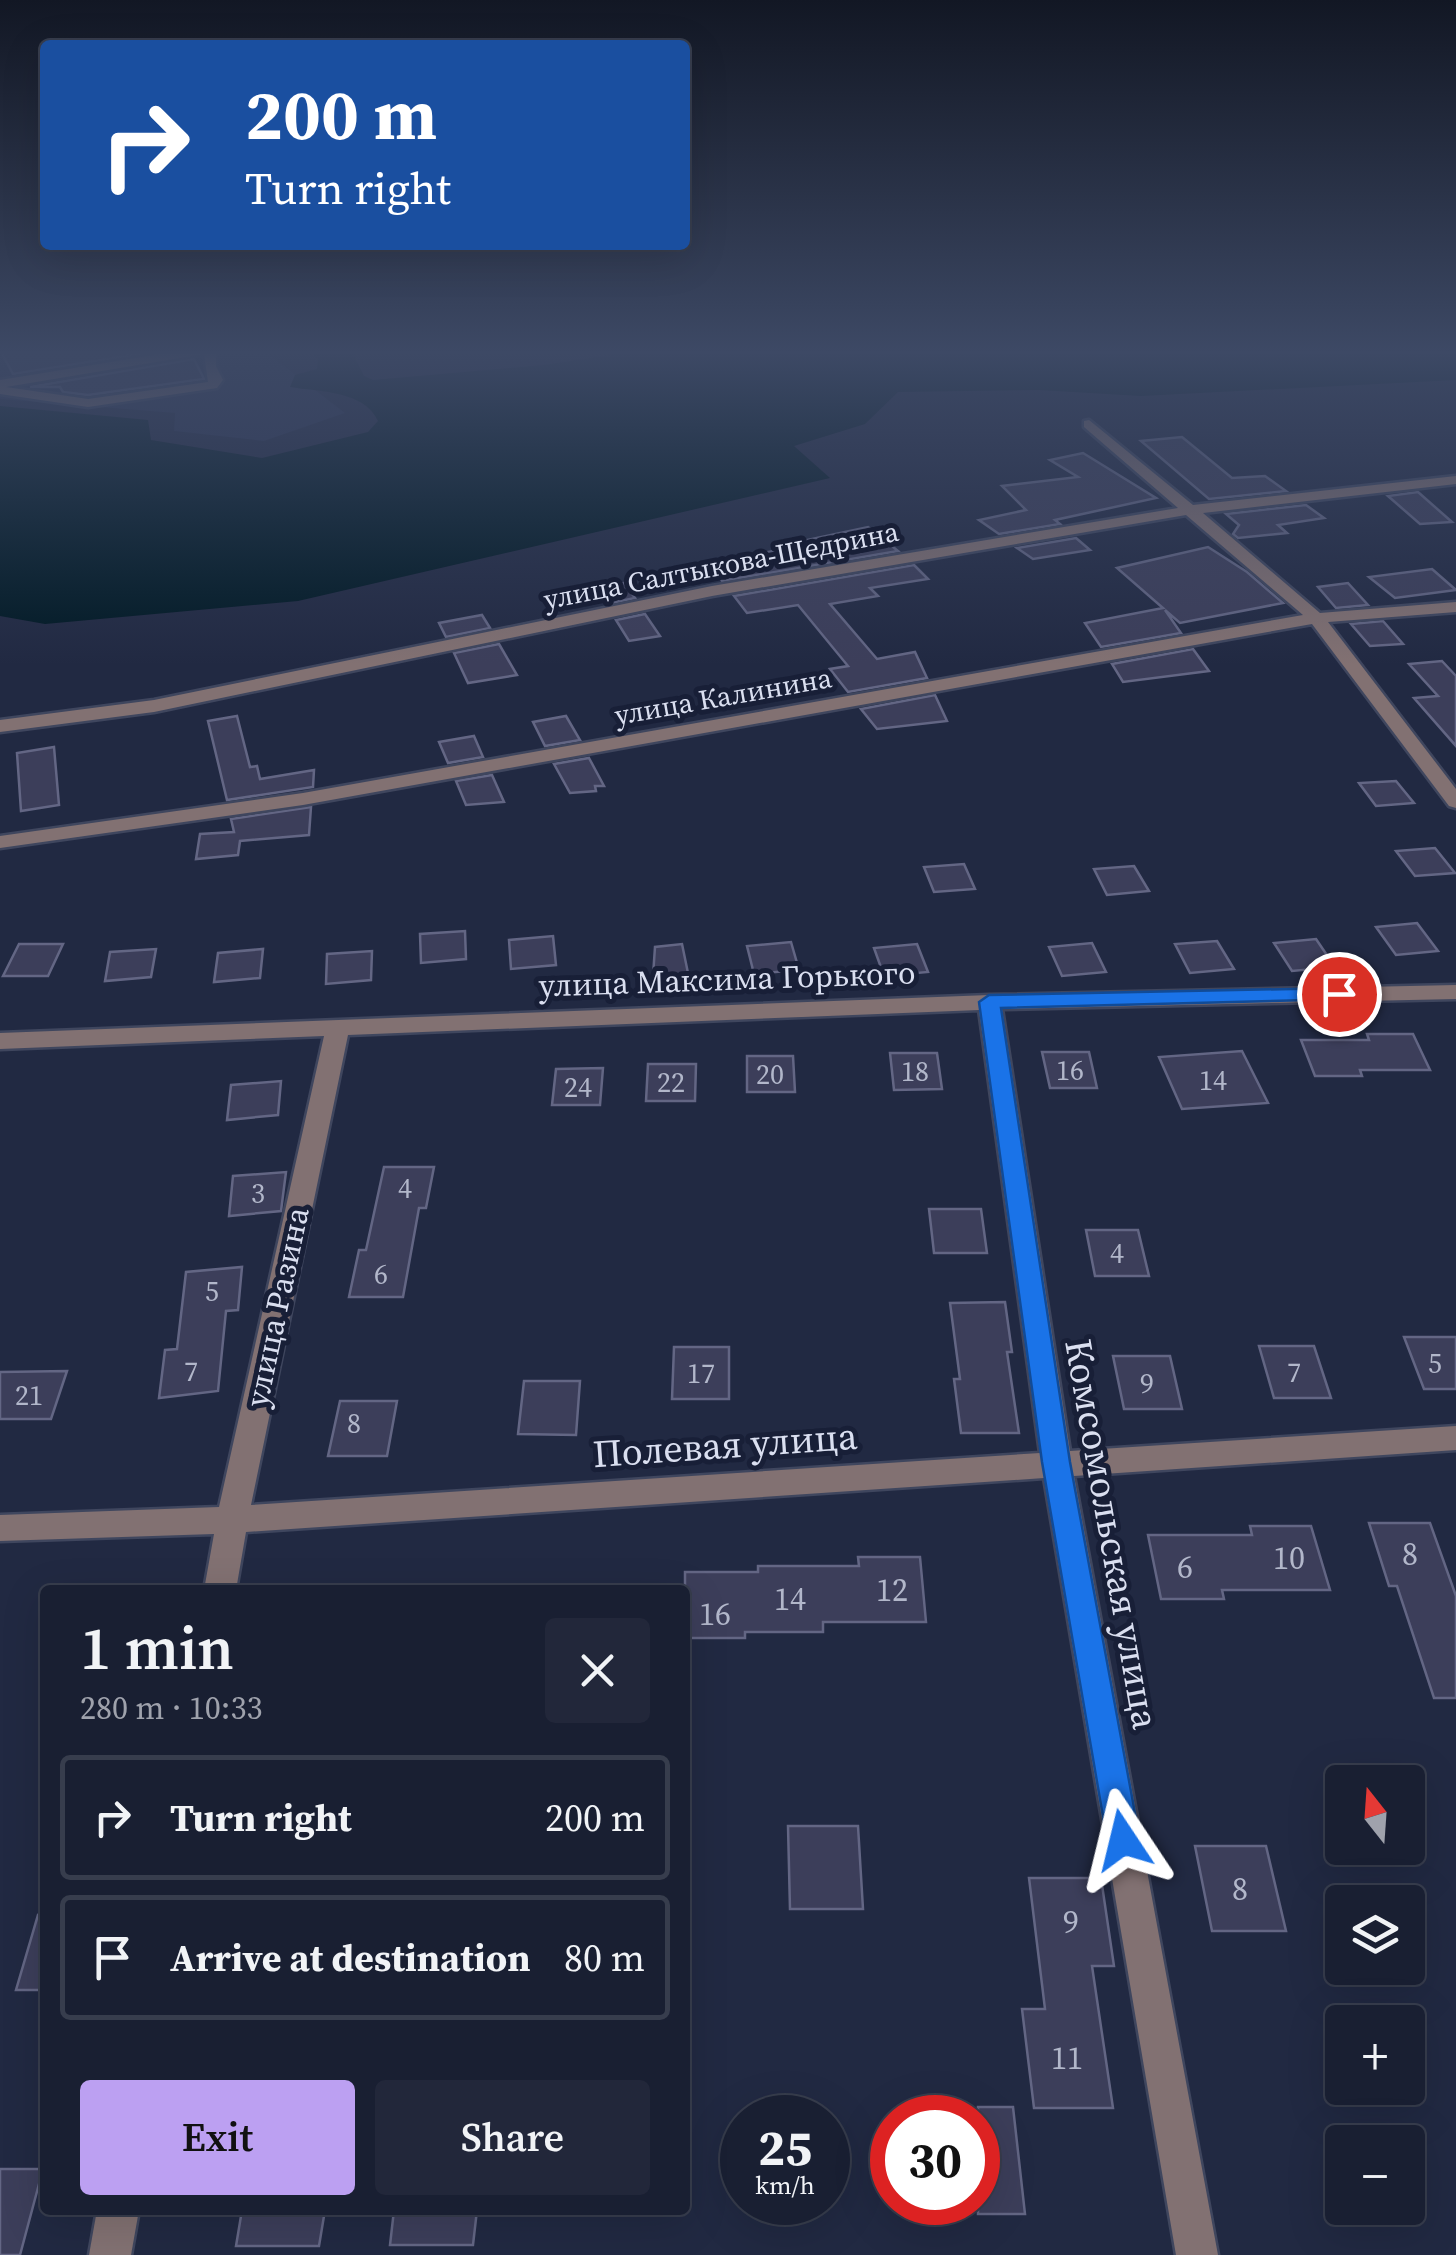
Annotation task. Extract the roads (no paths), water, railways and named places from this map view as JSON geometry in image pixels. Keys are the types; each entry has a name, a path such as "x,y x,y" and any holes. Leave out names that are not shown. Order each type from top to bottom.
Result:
{"street":[{"path":"1126,455 1316,618 1456,802"},
{"name":"улица Салтыкова-Щедрина","path":"0,726 154,706 712,591 1190,510 1456,480"},
{"name":"улица Калинина","path":"0,842 322,795 1316,618 1456,607"},
{"name":"улица Максима Горького","path":"0,1041 989,1002 1456,992"},
{"name":"Комсомольская улица","path":"989,1002 1056,1462 1198,2255"},
{"name":"улица Разина","path":"221,1585 338,1026"},
{"name":"Полевая улица","path":"0,1528 232,1520 1456,1438"},
{"path":"110,2255 117,2215"}]}
